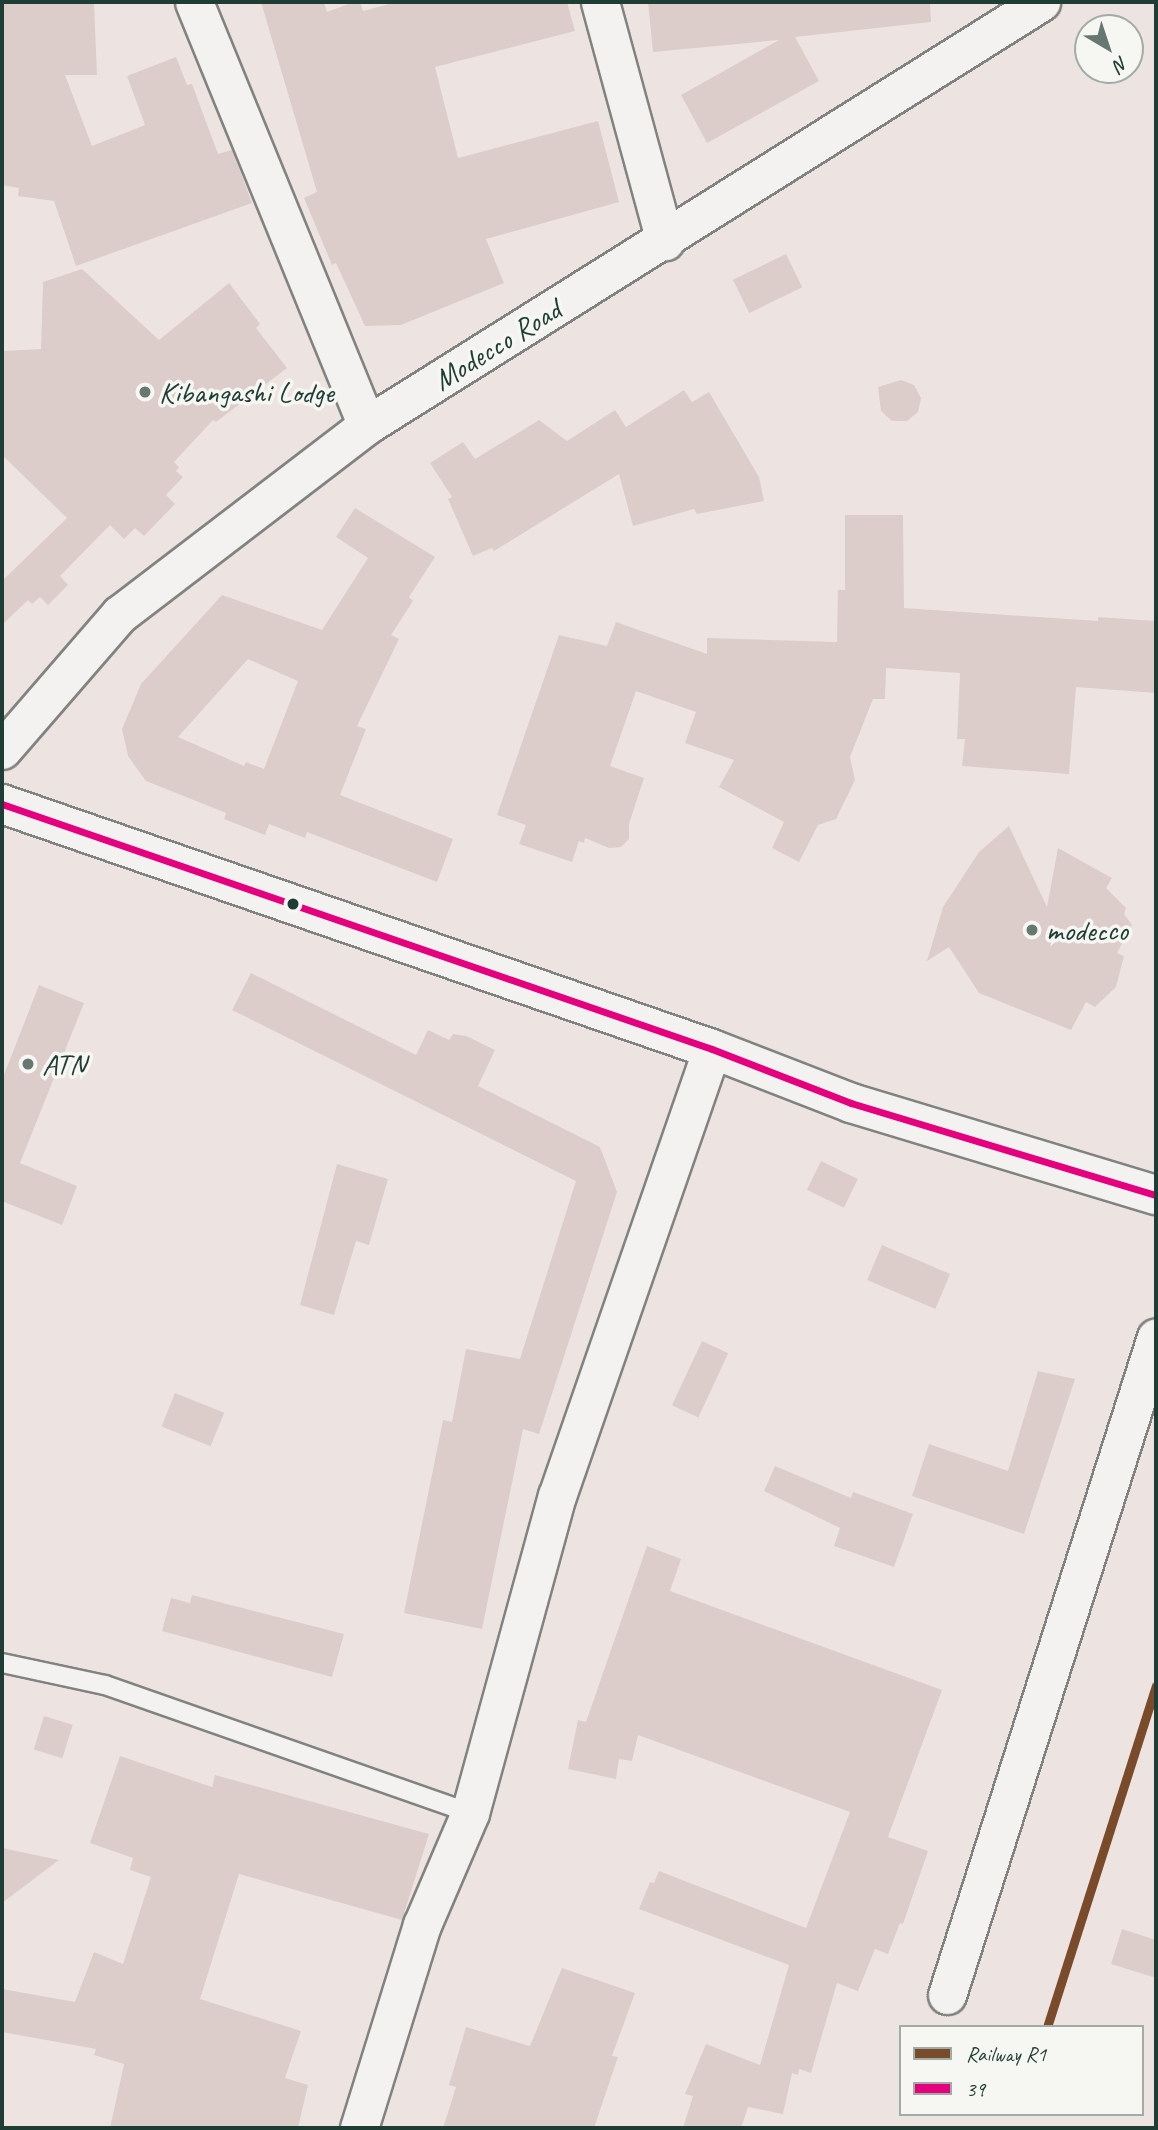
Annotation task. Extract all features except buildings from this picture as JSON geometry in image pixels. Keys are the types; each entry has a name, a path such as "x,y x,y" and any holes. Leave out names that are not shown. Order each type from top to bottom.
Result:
{"street":[{"path":"194,2 367,425"},
{"path":"600,2 665,241"},
{"name":"Modecco Road","path":"2,750 120,614 367,425 665,241 1001,14 1041,2"},
{"path":"2,804 712,1049 851,1103 1156,1195"},
{"path":"359,2128 422,1925 470,1813 557,1496 712,1049"},
{"path":"947,1995 1156,1337"}],"lane":[{"path":"2,1663 105,1685 470,1813"}],"rail line":[{"name":"R1","path":"1048,2025 1156,1686"}],"transit line":[{"name":"39","path":"2,804 712,1049 851,1103 1156,1195"}],"place":[{"name":"Kibangashi Lodge","path":"145,392"},
{"name":"modecco","path":"1032,930"},
{"name":"ATN","path":"28,1064"}]}
